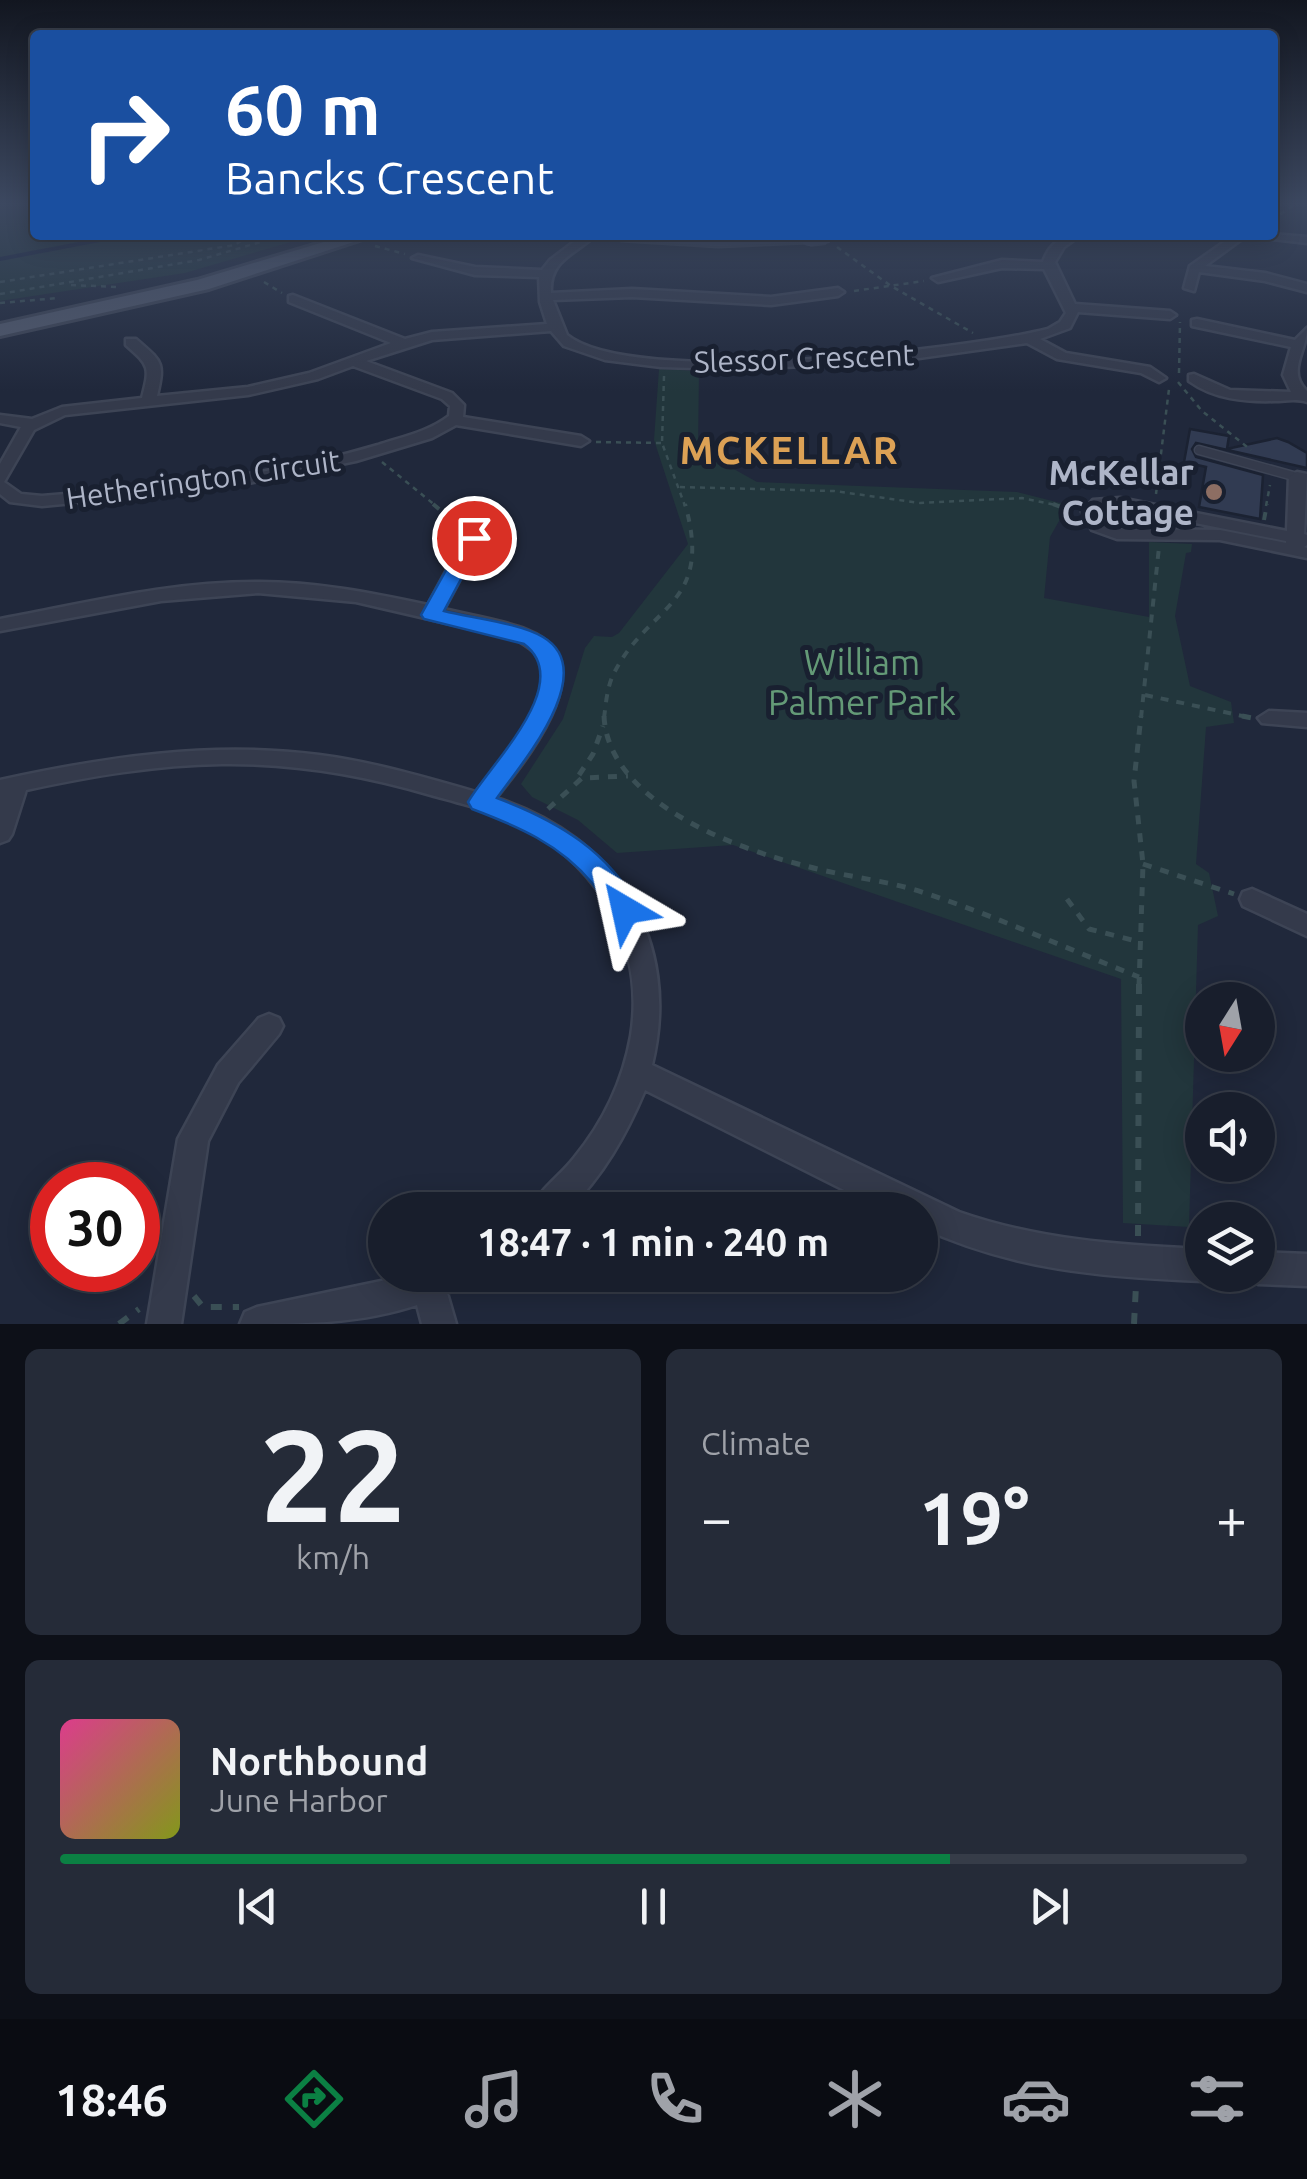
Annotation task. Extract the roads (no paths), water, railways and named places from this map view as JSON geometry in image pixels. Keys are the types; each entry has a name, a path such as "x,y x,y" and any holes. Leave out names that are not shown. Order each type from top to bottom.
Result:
{"main road":[{"path":"0,318 222,267"},
{"path":"0,330 267,267"}],"street":[{"path":"457,267 545,274"},
{"path":"0,478 22,436 34,424 80,408 282,385 403,343 475,330 555,326 545,274 550,267"},
{"path":"938,278 989,267"},
{"path":"1048,267 1072,308 1175,311"},
{"path":"1190,288 1194,268 1265,277 1307,288"},
{"path":"547,297 632,293 772,301 838,292"},
{"path":"293,299 403,343"},
{"name":"Slessor Crescent","path":"555,326 564,340 587,351 662,361 837,361 1028,338 1065,325 1072,308"},
{"path":"1197,323 1302,338 1289,379 1304,396"},
{"path":"1028,338 1062,356 1156,374"},
{"path":"131,342 151,360 156,371 149,401"},
{"path":"354,361 447,396 457,405 453,420 581,440"},
{"path":"1196,386 1266,397 1304,396"},
{"path":"0,418 34,424"},
{"name":"Hetherington Circuit","path":"0,486 16,498 52,500 297,472 370,453 431,432 453,420"},
{"path":"1301,545 1302,478"},
{"path":"1104,503 1154,510 1301,545 1220,535 1112,532 1098,526 1090,515 1093,508 1104,503"},
{"path":"432,615 474,538"},
{"path":"0,624 195,591 262,587 324,592 523,635 546,650 554,664 554,680 541,713 481,802"},
{"path":"1269,718 1307,720"},
{"path":"0,834 9,786 160,759 262,756 358,768 481,802 534,822 570,845 601,874 634,930 648,996 637,1072 613,1126 596,1153 562,1192"},
{"path":"1252,899 1307,926"},
{"path":"164,1324 193,1140 228,1074 269,1026"},
{"path":"637,1072 880,1192"},
{"path":"938,1220 1025,1251 1185,1264"},
{"path":"1275,1269 1307,1270"},
{"path":"258,1324 339,1310 399,1292"},
{"path":"439,1292 439,1324"}],"lane":[{"path":"1199,450 1302,478"}],"place":[{"name":"McKellar Cottage","path":"1214,492"}],"district":[{"name":"MCKELLAR","path":"790,450"}],"park label":[{"name":"William Palmer Park","path":"862,682"}]}
